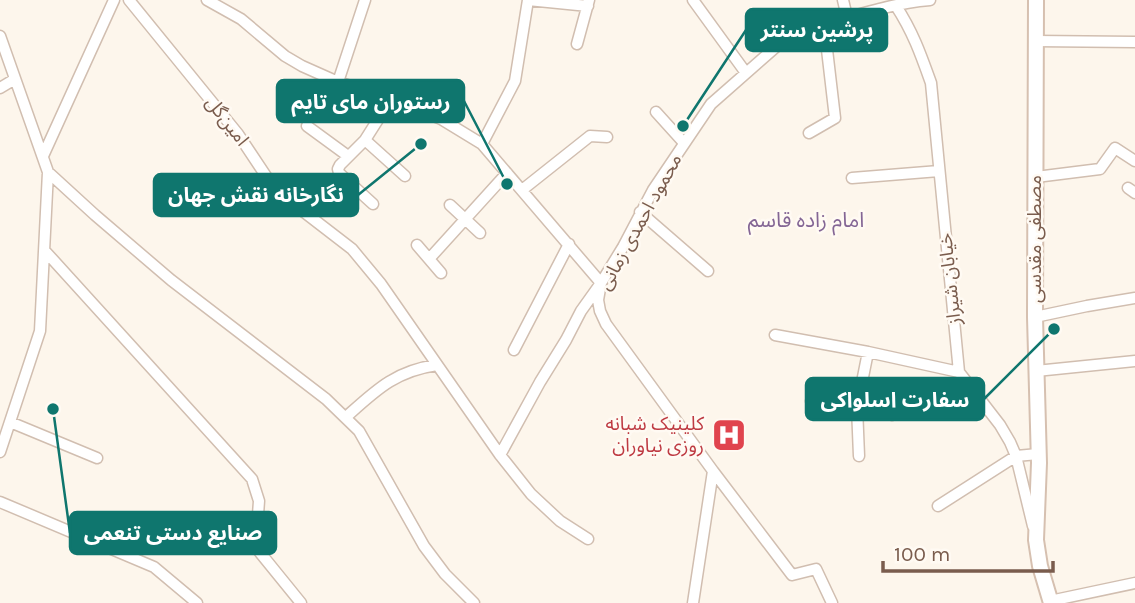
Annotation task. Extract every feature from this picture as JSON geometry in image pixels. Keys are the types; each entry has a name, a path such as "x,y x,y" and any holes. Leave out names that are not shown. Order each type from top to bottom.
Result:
{"main road":[{"name":"مصطفی مقدسی","path":"1036,0 1036,540 1050,602"}],"street":[{"path":"43,156 114,0"},
{"name":"امین‌گل","path":"129,0 238,134 282,195 352,249 381,284 500,455 531,494 560,521 588,539"},
{"path":"207,0 241,19 285,56 302,66 338,82 441,119 482,144 601,283 581,310 500,455"},
{"path":"338,82 365,0"},
{"path":"482,144 516,81 528,0 589,3 577,44"},
{"path":"694,0 746,74"},
{"path":"842,0 848,17"},
{"name":"محمود احمدی زمانی","path":"832,603 816,569 792,575 606,324 598,300 601,283 624,247 640,212 711,104 796,31 915,1 930,0"},
{"name":"خیابان شیراز","path":"896,6 918,45 931,83 959,372"},
{"path":"809,133 835,118 824,24"},
{"path":"0,36 48,172 40,331 0,452"},
{"path":"1035,41 1135,43"},
{"path":"0,88 15,79"},
{"path":"373,204 339,173 338,169 365,140 391,99"},
{"path":"656,112 684,142"},
{"path":"307,126 348,156"},
{"path":"522,190 590,136 607,137"},
{"path":"365,140 405,176"},
{"path":"1036,177 1100,169 1115,148 1135,161"},
{"path":"852,178 939,171"},
{"path":"48,172 171,280 326,399 359,431 424,546 445,574 474,603"},
{"path":"429,259 507,173"},
{"path":"450,205 480,233"},
{"path":"640,212 708,271"},
{"path":"514,350 569,244"},
{"path":"416,245 441,273"},
{"path":"45,251 252,479 259,501 256,542 258,550 301,603"},
{"path":"1035,317 1135,298"},
{"path":"775,335 959,372 1000,425 1016,456 1036,540"},
{"path":"859,456 857,407 867,352"},
{"path":"1036,371 1135,361"},
{"path":"345,417 385,383 418,368 437,365"},
{"path":"811,401 892,415"},
{"path":"10,422 97,458"},
{"path":"938,506 1016,456 1038,454"},
{"path":"692,603 713,471"},
{"path":"0,502 154,567 197,603"},
{"path":"1050,602 1135,583"}],"place":[{"name":"پرشین سنتر","path":"683,126"},
{"name":"نگارخانه نقش جهان","path":"421,144"},
{"name":"رستوران مای تایم","path":"507,184"},
{"name":"سفارت اسلواکی","path":"1054,329"},
{"name":"صنایع دستی تنعمی","path":"53,409"},
{"name":"کلینیک شبانه روزی نیاوران","path":"729,435"}],"district":[{"name":"امام زاده قاسم","path":"806,220"}]}
